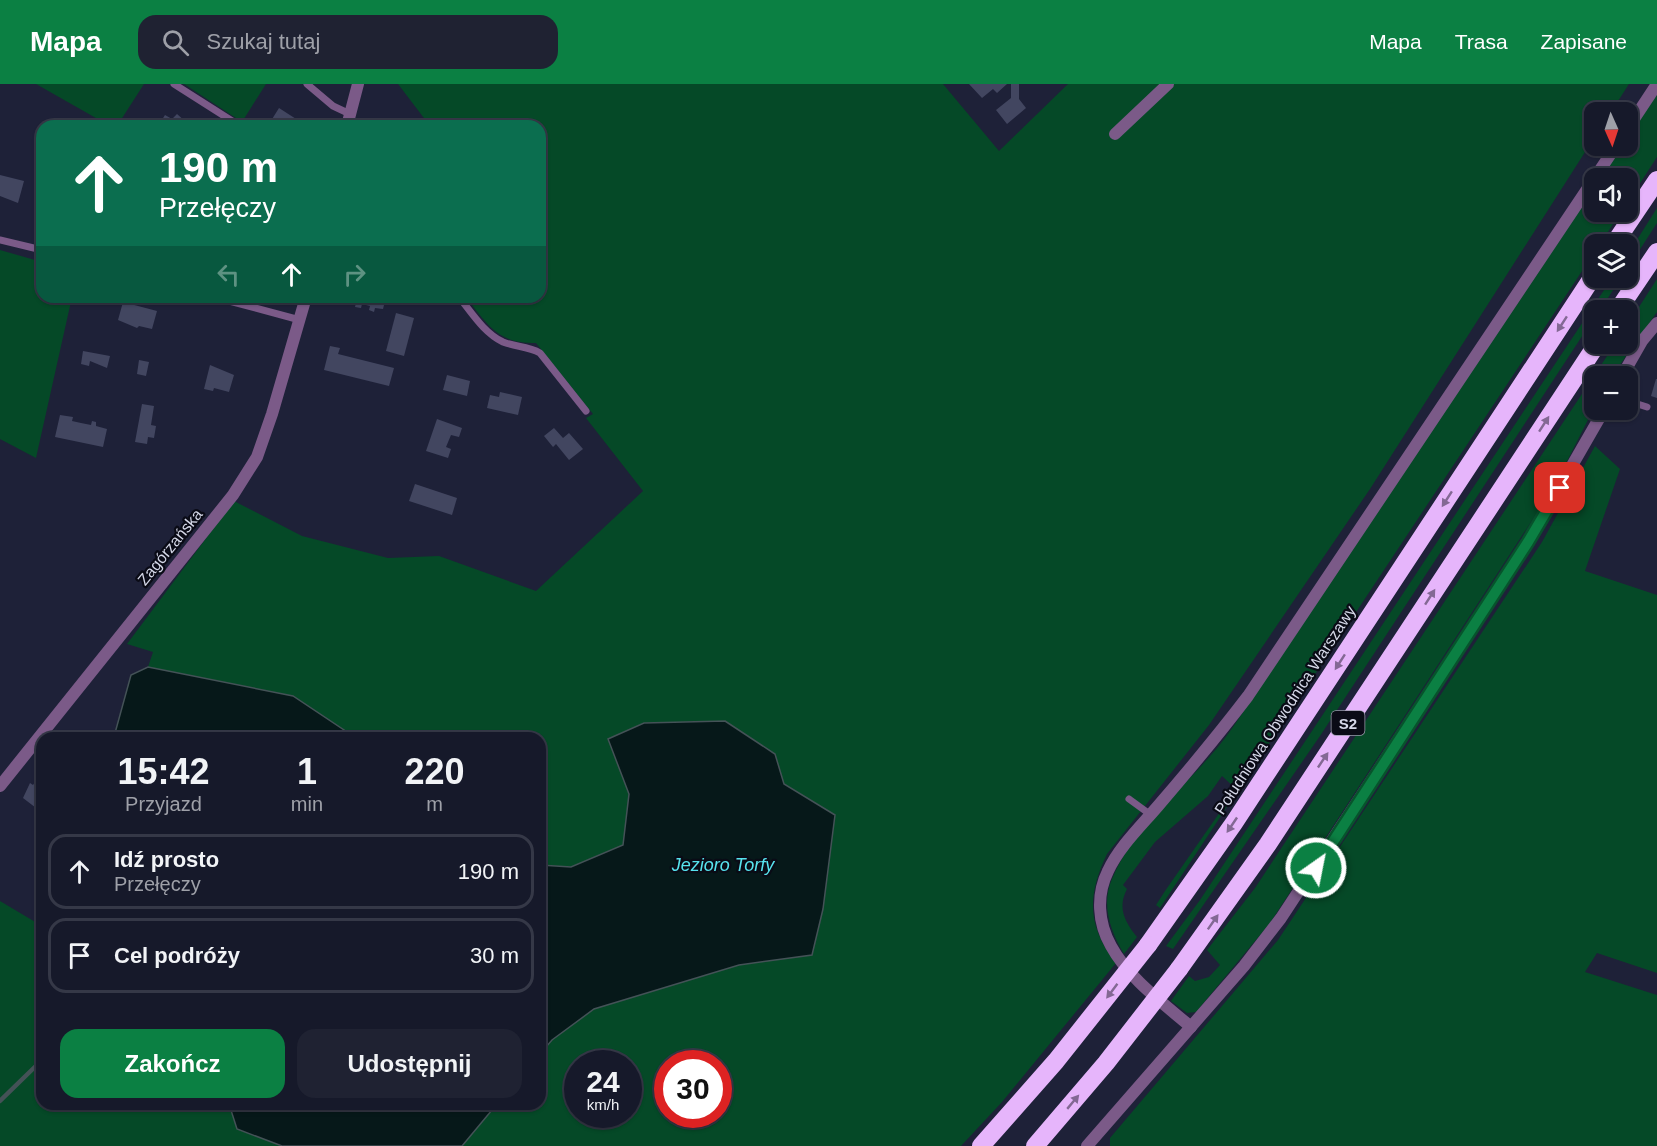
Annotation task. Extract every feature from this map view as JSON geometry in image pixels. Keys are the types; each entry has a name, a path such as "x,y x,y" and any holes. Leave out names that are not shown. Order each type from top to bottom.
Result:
{"highway":[{"path":"1621,234 1657,180"},
{"path":"1625,300 1657,252"},
{"name":"Południowa Obwodnica Warszawy","path":"981,1146 1056,1061 1148,945 1234,823 1585,288"},
{"name":"S2","path":"1035,1146 1106,1063 1179,969 1268,844 1590,354"}],"street":[{"path":"349,120 358,84"},
{"path":"1115,134 1168,84"},
{"path":"1638,113 1657,84"},
{"path":"1191,1027 1126,968 1107,939 1101,920 1100,899 1107,872 1121,850 1219,735 1248,696 1609,156"},
{"name":"Zagórzańska","path":"43,732 233,495 256,457 304,303"},
{"path":"1628,366 1642,341 1657,323"},
{"path":"1087,1146 1259,947 1316,868 1528,542 1598,420"},
{"name":"Zagórzańska","path":"0,786 36,741"}],"lane":[{"path":"174,84 231,120"},
{"path":"307,84 349,120"},
{"path":"0,240 36,249"},
{"path":"236,303 300,320"},
{"path":"464,303 491,335 506,343 531,348 540,353 586,411"},
{"path":"1638,404 1647,407"},
{"path":"1128,799 1151,815"}],"green space":[{"path":"36,84 144,84 121,120 99,120"},
{"path":"184,84 266,84 243,120 239,120"},
{"path":"398,84 943,84 999,151 1068,84 1629,84 1617,102 1584,102 1584,154 1370,489 1209,725 1107,854 1096,884 1093,910 1100,936 1116,963 1002,1102 961,1146 0,1146 0,901 36,922 36,1110 546,1110 546,732 115,732 131,675 148,667 153,652 127,644 234,501 302,536 388,558 439,556 536,591 643,491 586,418 593,414 536,343 506,338 486,322 472,305 474,303 546,303 546,120 425,120"},
{"path":"1657,93 1657,157 1638,186 1638,168 1607,168 1615,156 1638,156 1638,122"},
{"path":"1584,201 1584,222 1614,222 1607,234 1584,234 1584,268 1160,908 1156,905 1236,789 1222,776 1208,796 1155,842 1123,885 1127,889 1123,902 1124,914 1137,937 1124,954 1111,927 1107,908 1109,888 1123,857 1136,837 1202,765 1233,727"},
{"path":"1657,208 1657,223 1638,252 1638,238"},
{"path":"0,250 36,260 36,303 71,303 36,458 0,439"},
{"path":"1657,279 1657,312 1638,339 1638,308"},
{"path":"1605,288 1614,288 1607,300 1597,300"},
{"path":"1584,320 1584,333 1320,736 1173,949 1166,946 1200,900"},
{"path":"1608,354 1627,354 1619,366 1600,366"},
{"path":"1584,391 1584,420 1588,420 1555,485 1270,923 1196,1012 1187,1013 1171,1001 1189,976 1195,981 1209,977 1220,965 1207,950 1255,888"},
{"path":"1595,446 1620,469 1585,571 1657,595 1657,973 1597,953 1585,972 1657,995 1657,1146 1110,1146 1110,1138 1278,940 1542,542"}],"water":[{"path":"148,667 293,696 347,732 115,732 131,675"},
{"name":"Jezioro Torfy","path":"725,721 775,754 784,784 835,815 823,909 812,955 739,965 594,1009 546,1047 546,865 571,867 623,845 629,794 608,739 644,723"},
{"path":"231,1110 492,1110 462,1146 282,1146 237,1129"}],"building":[{"path":"969,84 1007,84 997,93 993,89 982,98"},
{"path":"1011,84 1019,84 1019,99 1026,108 1007,124 996,110 1011,98"},
{"path":"279,108 298,120 272,120"},
{"path":"177,114 184,120 162,120 165,115 172,119"},
{"path":"0,175 24,181 18,203 0,196"},
{"path":"123,303 157,311 152,329 139,326 137,328 118,320"},
{"path":"356,303 384,303 383,309 375,308 374,312 369,310 370,306 362,304 361,308 355,307"},
{"path":"396,313 414,318 404,356 386,351"},
{"path":"330,346 340,348 338,354 394,368 389,386 324,370"},
{"path":"83,351 110,356 107,368 90,361 89,366 81,364"},
{"path":"139,360 149,362 146,376 137,374"},
{"path":"210,365 234,375 229,392 214,388 213,391 204,389"},
{"path":"447,375 470,381 467,396 443,390"},
{"path":"1657,379 1657,398 1651,396"},
{"path":"500,392 522,397 518,415 487,408 490,395 499,397"},
{"path":"142,404 154,406 151,425 156,426 154,438 148,437 147,444 135,442"},
{"path":"60,415 73,417 72,421 91,425 92,421 96,422 96,426 107,429 103,447 55,437"},
{"path":"437,419 462,428 459,437 451,435 446,447 451,449 448,458 426,451"},
{"path":"554,428 563,438 569,433 583,449 569,460 556,444 553,447 544,436"},
{"path":"415,484 457,498 452,515 409,501"},
{"path":"36,780 36,808 23,798 30,783 33,785"}],"waterway":[{"path":"0,1101 36,1066"}],"route":[{"path":"1316,868 1528,542 1560,488"}]}
